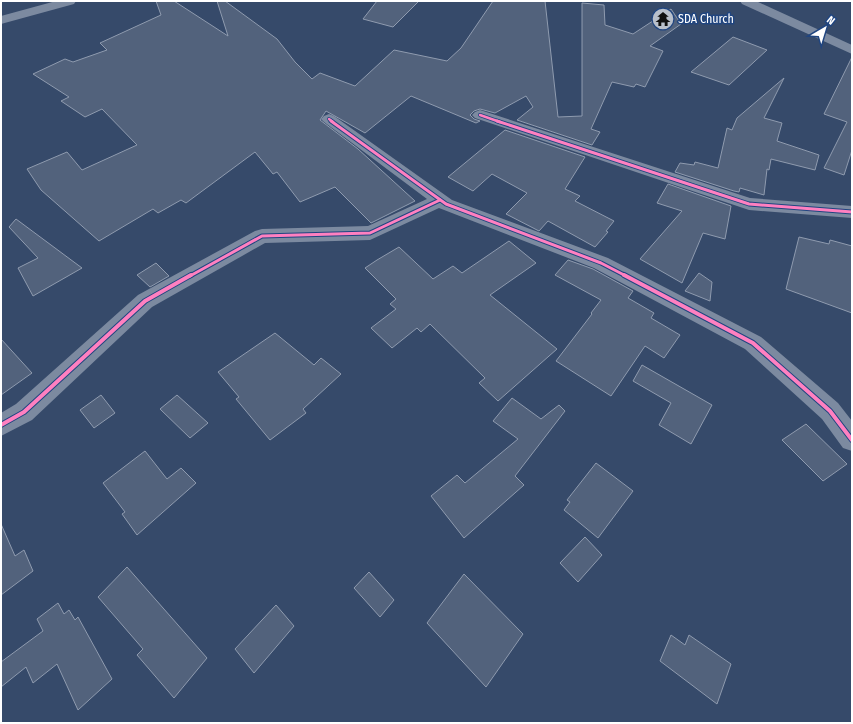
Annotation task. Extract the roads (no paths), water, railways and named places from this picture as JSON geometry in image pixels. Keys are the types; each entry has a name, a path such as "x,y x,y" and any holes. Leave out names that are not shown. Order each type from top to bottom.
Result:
{"street":[{"path":"1,20 70,1"},
{"path":"746,1 852,50"},
{"path":"480,115 749,204 852,212"},
{"path":"329,119 446,204 601,263 753,343 830,411 852,440"},
{"path":"1,425 24,412 145,302 262,236 370,233 440,200"}],"place":[{"name":"SDA Church","path":"663,19"}]}
